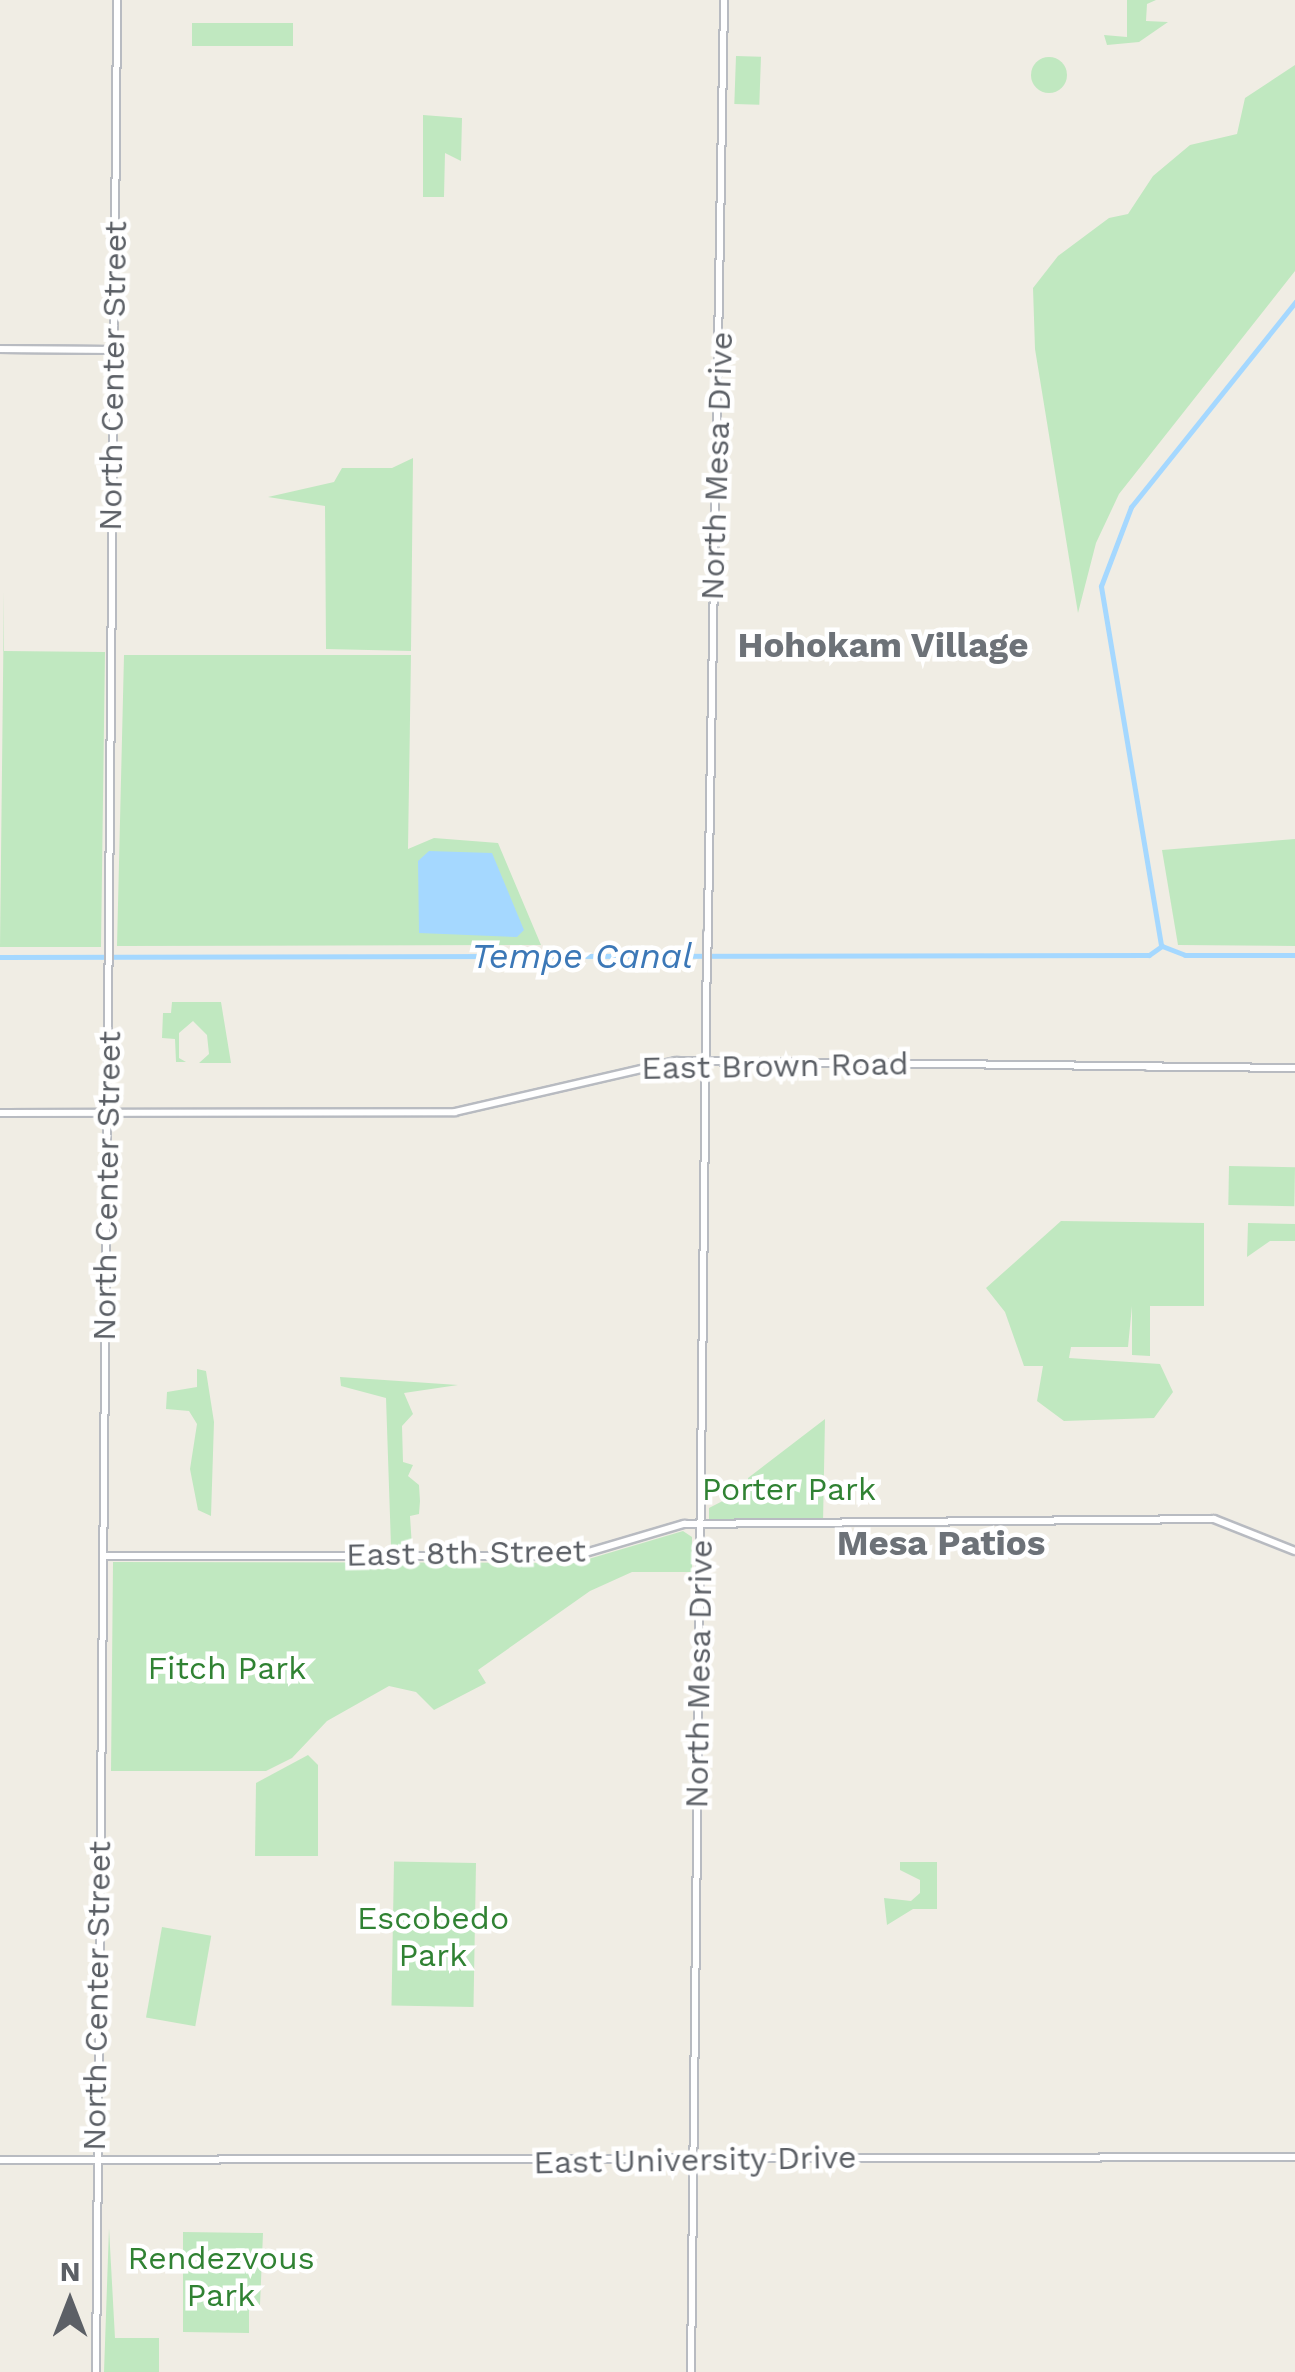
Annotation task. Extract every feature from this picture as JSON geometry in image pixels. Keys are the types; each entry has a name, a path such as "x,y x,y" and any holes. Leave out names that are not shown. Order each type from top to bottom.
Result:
{"main road":[{"name":"North Center Street","path":"96,2372 117,0"},
{"name":"North Mesa Drive","path":"690,2372 706,976 724,0"},
{"path":"0,349 114,350"},
{"name":"East Brown Road","path":"0,1113 455,1112 610,1070 706,1061 1295,1068"},
{"name":"East 8th Street","path":"104,1556 574,1556 660,1527 700,1524 1214,1520 1295,1552"},
{"name":"East University Drive","path":"0,2160 1295,2157"}],"green space":[{"path":"1127,0 1156,0 1147,4 1146,21 1168,22 1139,42 1107,45 1104,35 1127,37"},
{"path":"192,23 293,23 293,46 192,46"},
{"path":"736,56 761,57 759,105 734,104"},
{"path":"1049,57 1062,62 1067,75 1062,88 1049,93 1036,88 1031,75 1036,62"},
{"path":"1295,65 1295,271 1119,494 1096,543 1078,613 1035,349 1033,288 1058,256 1109,218 1128,214 1153,176 1190,145 1237,134 1245,98"},
{"path":"423,115 462,118 461,161 445,153 444,197 423,197"},
{"path":"413,458 411,651 326,649 325,506 268,497 334,482 342,468 392,468"},
{"path":"4,590 4,651 105,652 101,947 0,947"},
{"path":"124,655 411,655 408,849 434,838 498,843 541,945 117,946"},
{"path":"1295,839 1295,946 1178,945 1162,850"},
{"path":"172,1002 221,1002 231,1063 199,1063 209,1054 207,1035 193,1021 179,1033 179,1058 186,1062 176,1062 175,1039 162,1038 163,1013 171,1013"},
{"path":"1229,1166 1295,1167 1294,1206 1228,1205"},
{"path":"1061,1221 1204,1223 1204,1306 1150,1306 1150,1356 1132,1355 1132,1306 1128,1347 1071,1347 1069,1358 1160,1364 1173,1392 1154,1418 1064,1421 1037,1401 1043,1366 1024,1366 1005,1312 986,1288"},
{"path":"1248,1223 1295,1224 1295,1241 1270,1241 1247,1257"},
{"path":"197,1369 206,1371 214,1422 211,1516 198,1510 190,1469 197,1424 189,1411 166,1409 167,1392 197,1387"},
{"path":"340,1377 458,1385 404,1393 413,1414 402,1426 403,1462 413,1465 408,1476 419,1485 420,1501 419,1514 410,1516 412,1547 391,1546 386,1398 341,1386"},
{"name":"Porter Park","path":"825,1419 823,1523 709,1523 709,1508 748,1488 748,1478"},
{"name":"Fitch Park","path":"683,1531 692,1537 692,1572 632,1572 590,1591 478,1670 486,1683 434,1710 416,1692 389,1686 327,1721 292,1758 266,1771 111,1771 113,1562 575,1563"},
{"name":"Fitch Park","path":"308,1755 318,1765 318,1856 255,1856 256,1783"},
{"name":"Escobedo Park","path":"394,1862 476,1863 473,2007 391,2006"},
{"path":"900,1862 937,1862 937,1909 913,1909 887,1925 884,1898 911,1901 920,1893 920,1880 900,1870"},
{"path":"162,1927 211,1936 195,2026 146,2018"},
{"path":"109,2228 115,2338 159,2338 159,2372 104,2372"},
{"name":"Rendezvous Park","path":"183,2232 263,2233 260,2305 249,2311 249,2333 183,2332"}],"water":[{"path":"429,851 492,853 524,930 517,937 419,933 418,861"}],"waterway":[{"path":"1161,945 1101,586 1131,507 1295,302"},
{"path":"1162,946 1185,955 1295,955"},
{"name":"Tempe Canal","path":"0,957 1149,955 1162,946"}],"district":[{"name":"Hohokam Village","path":"883,645"},
{"name":"Mesa Patios","path":"941,1543"}]}
